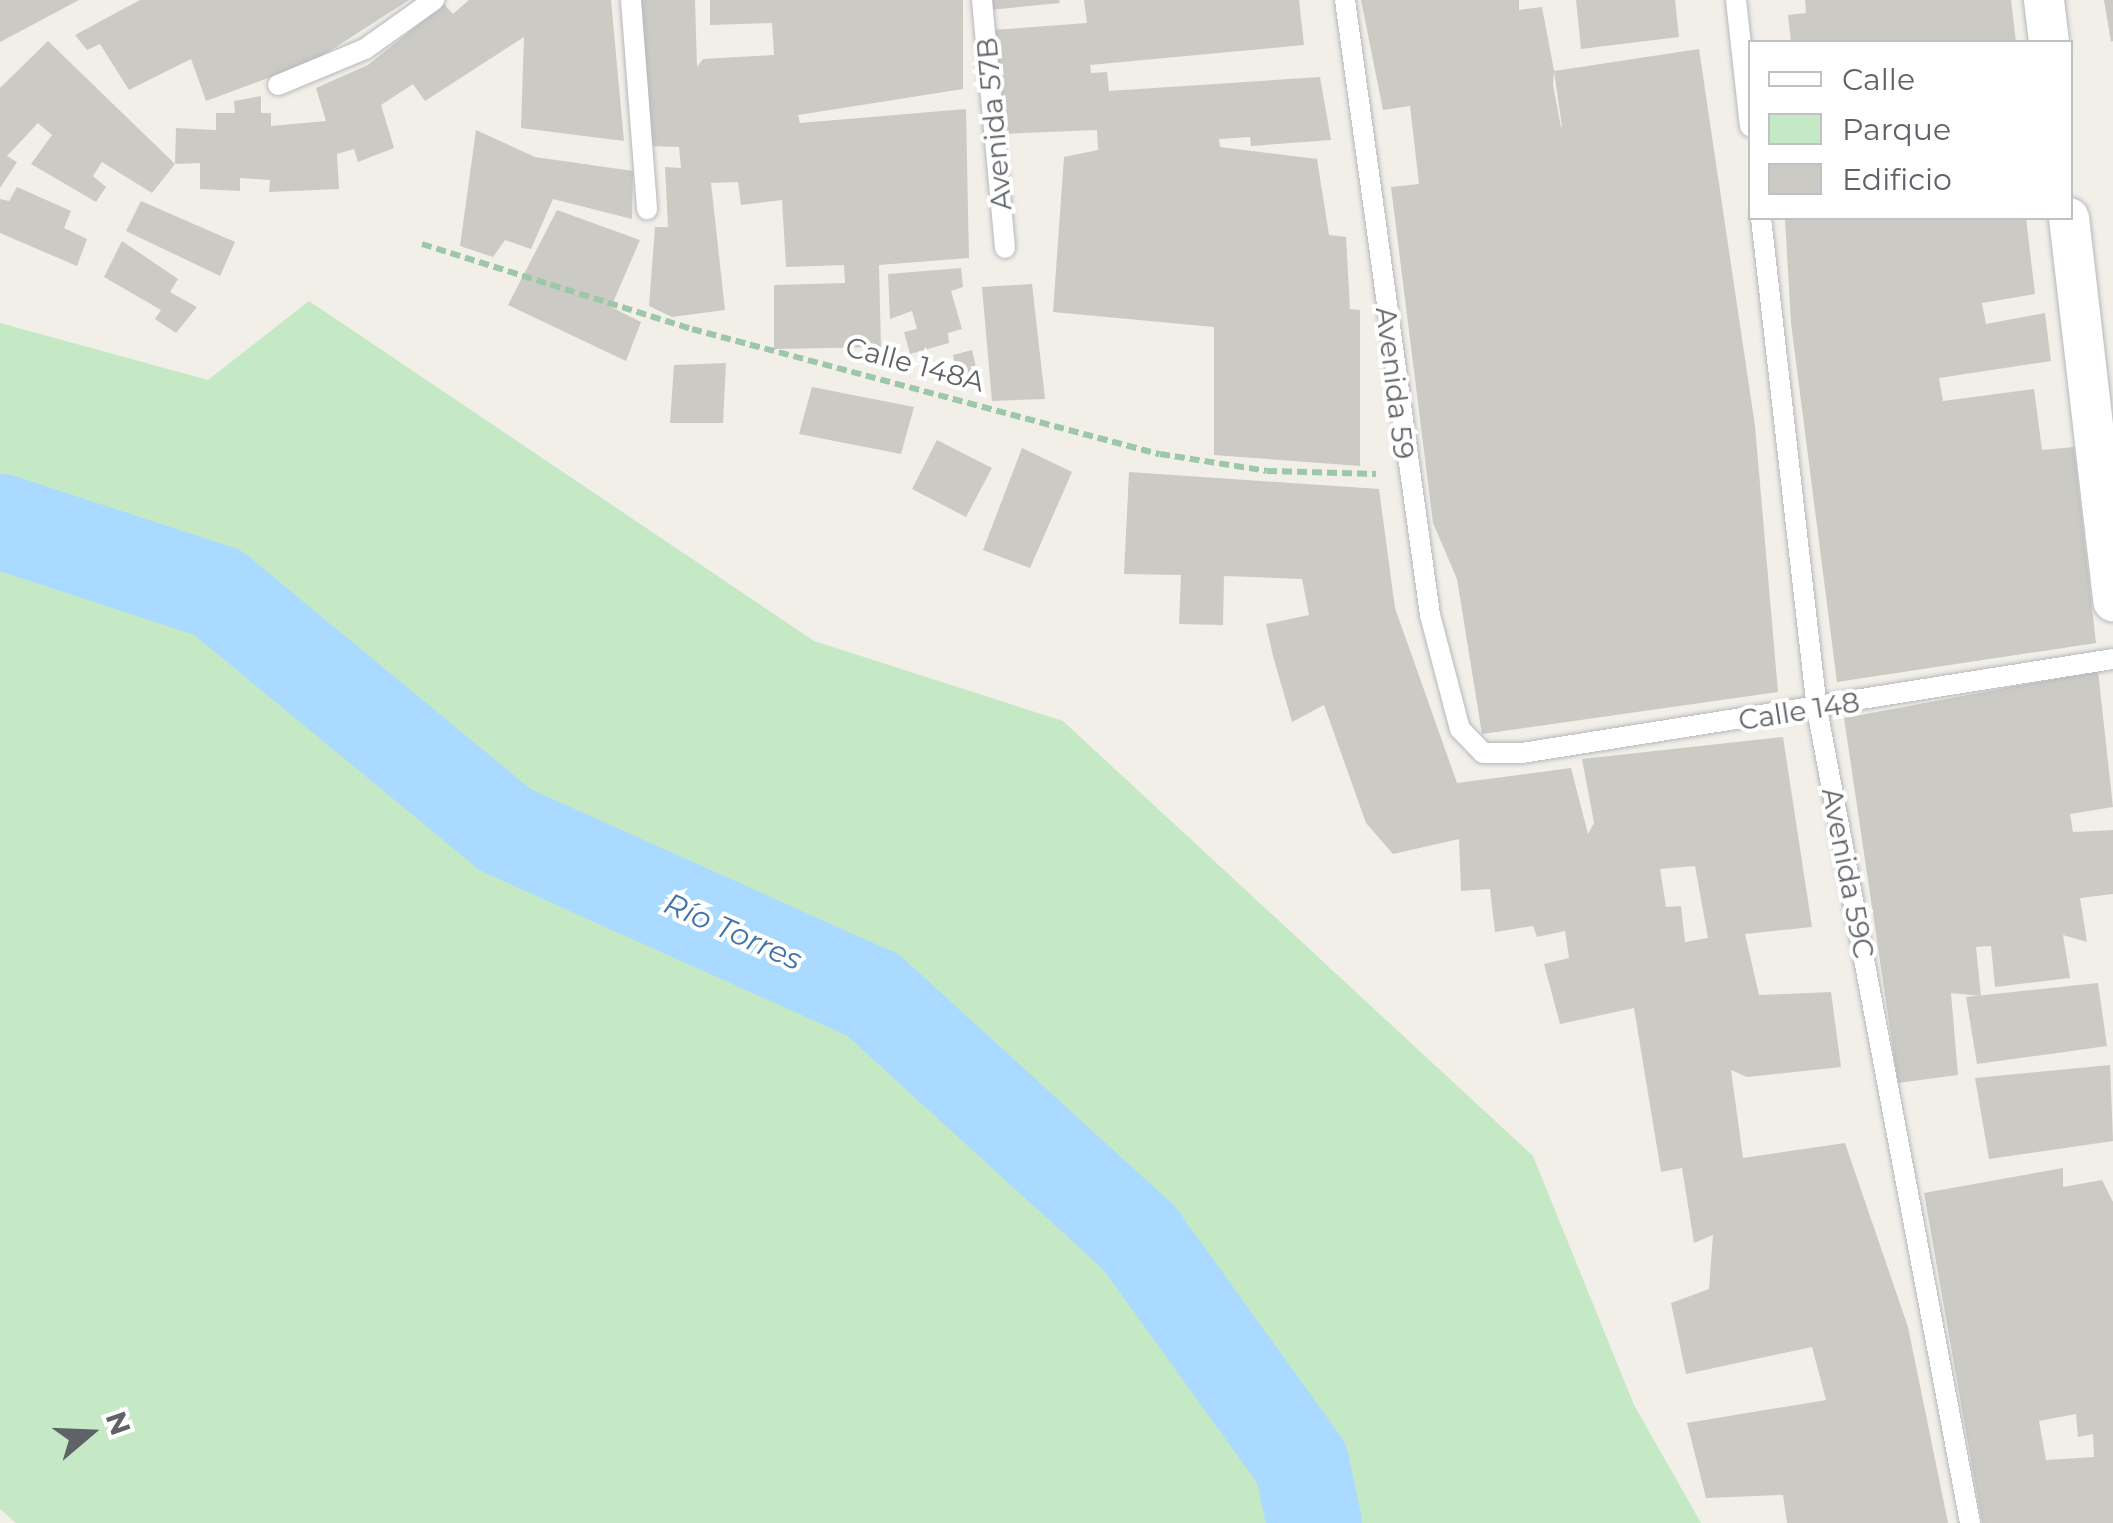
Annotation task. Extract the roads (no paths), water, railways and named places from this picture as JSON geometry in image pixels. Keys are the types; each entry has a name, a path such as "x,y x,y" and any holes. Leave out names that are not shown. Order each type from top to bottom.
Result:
{"street":[{"path":"2044,0 2049,40"},
{"path":"2069,220 2113,601"}],"lane":[{"path":"278,85 365,49 434,0"},
{"path":"631,0 647,209"},
{"name":"Avenida 57B","path":"982,0 1005,248"},
{"name":"Avenida 59","path":"1345,0 1407,474 1430,615 1460,728 1483,753"},
{"path":"1736,0 1748,108"},
{"name":"Avenida 59C","path":"1761,220 1817,709 1970,1523"},
{"name":"Calle 148","path":"1483,753 1522,753 2113,660"}],"waterway":[{"name":"Río Torres","path":"0,521 217,592 504,829 872,994 1139,1238 1301,1463 1314,1523"}]}
